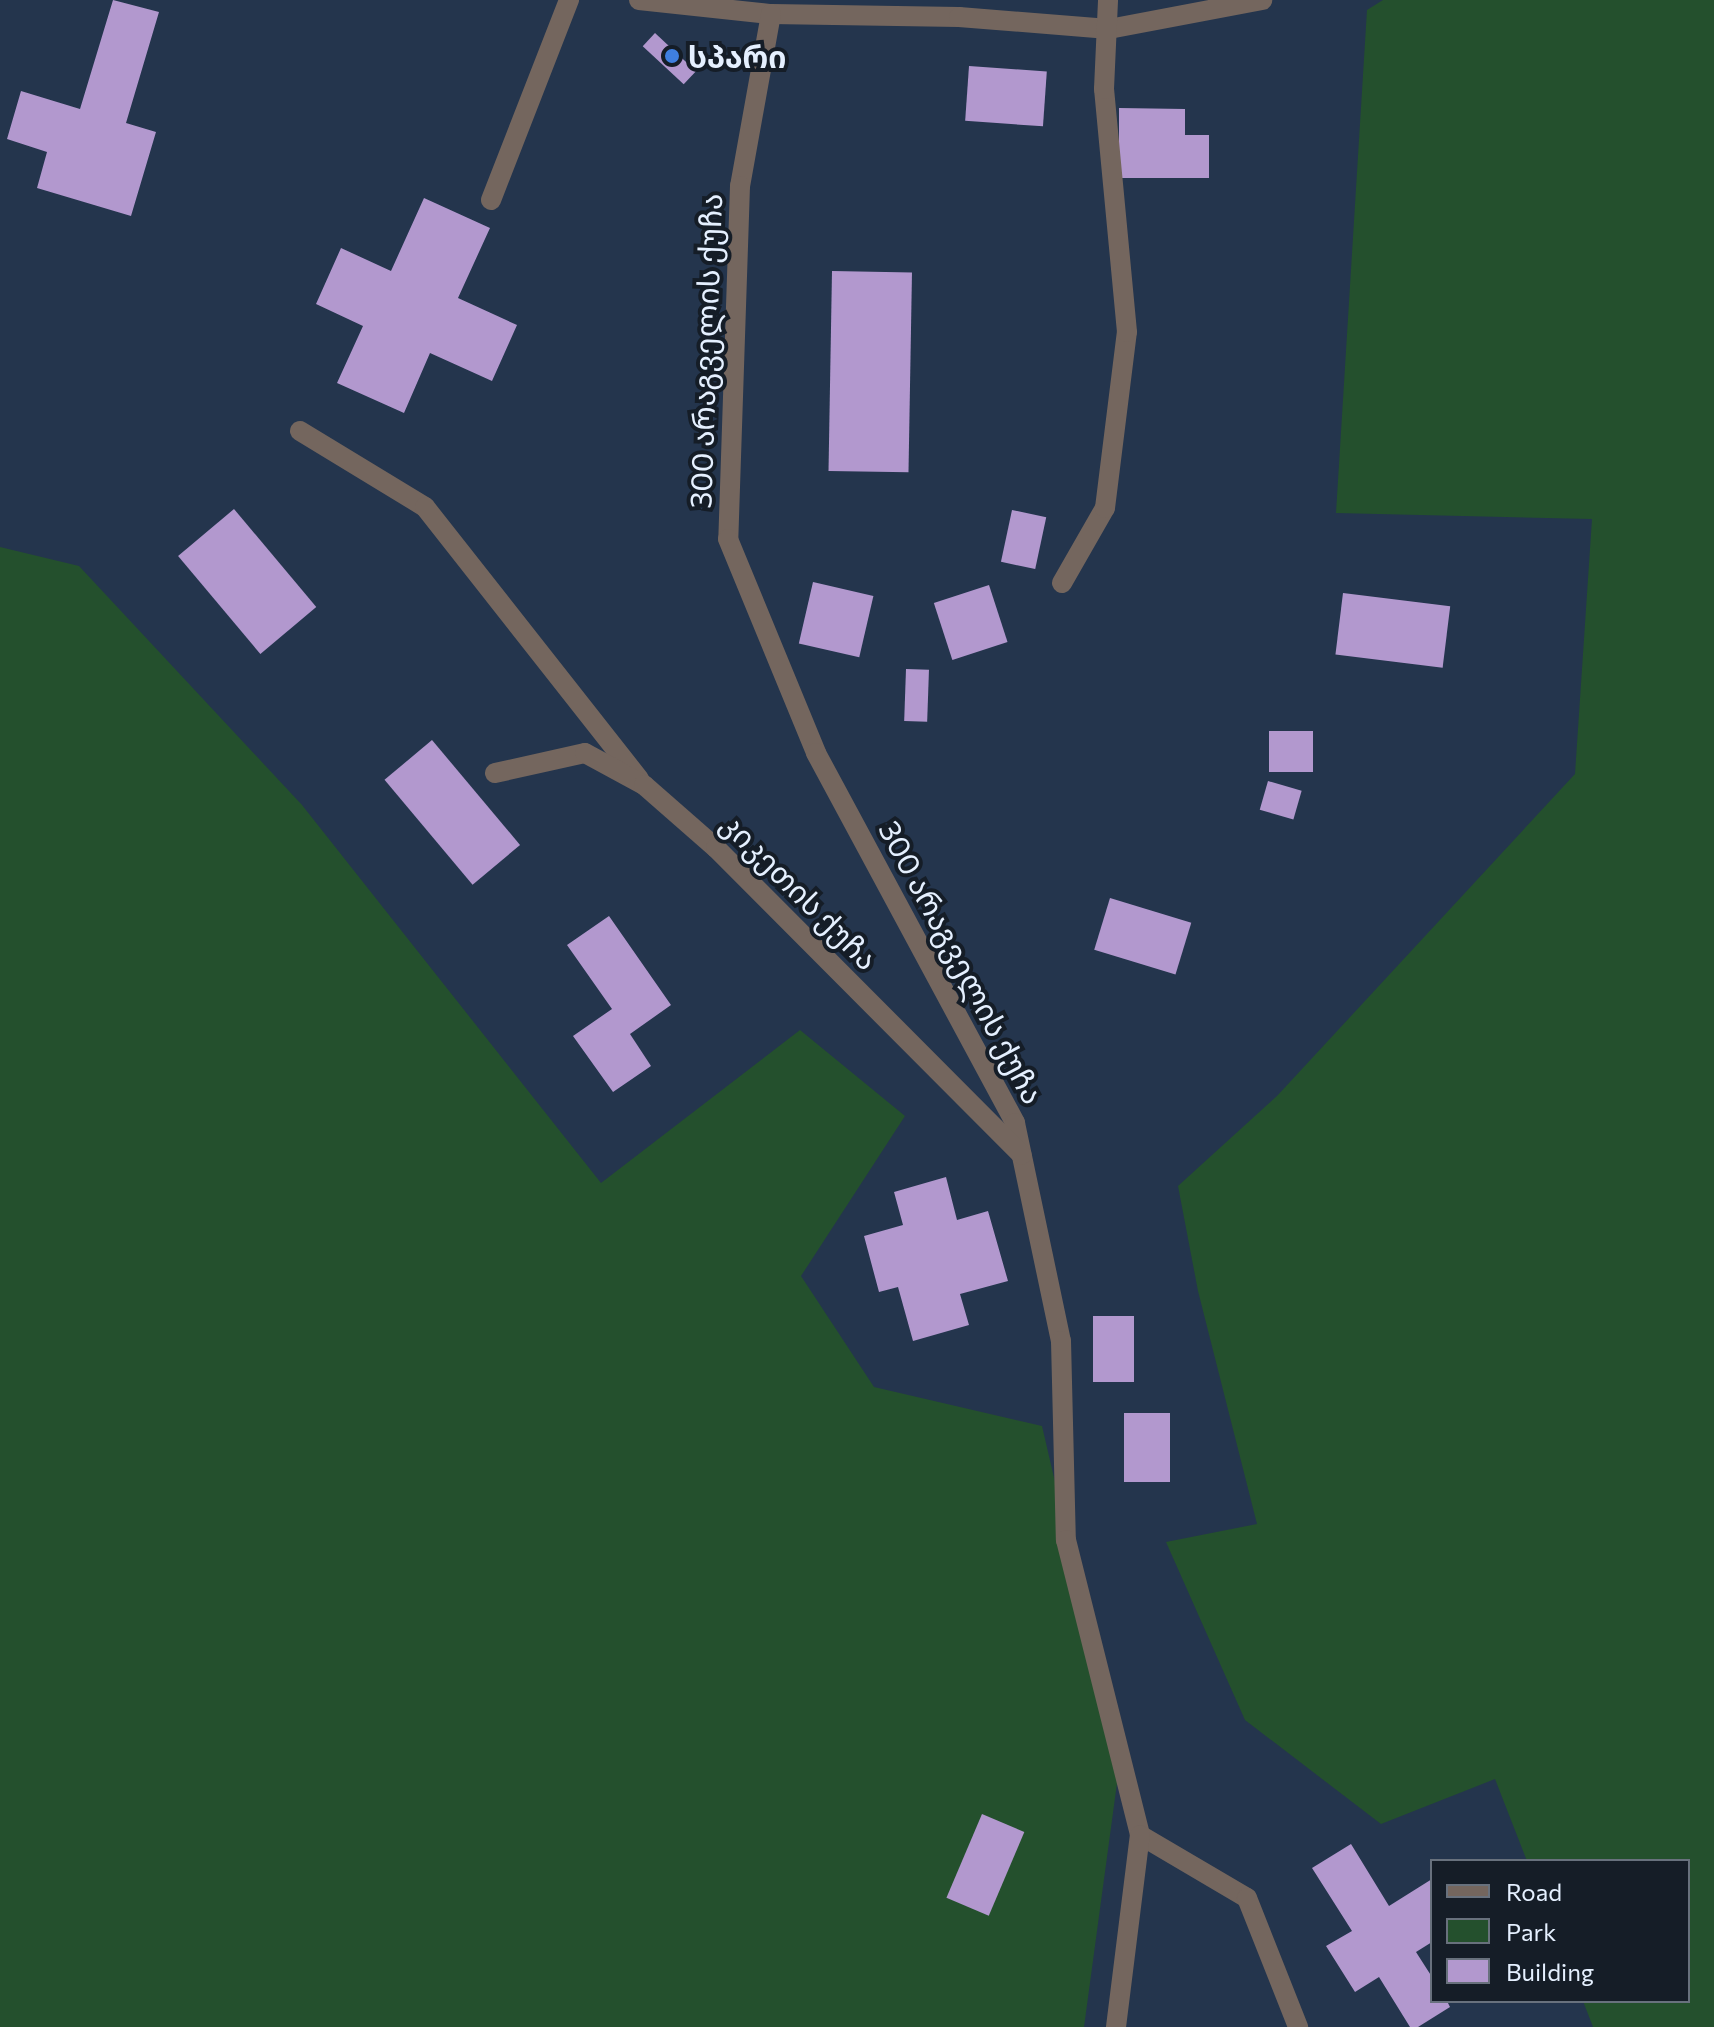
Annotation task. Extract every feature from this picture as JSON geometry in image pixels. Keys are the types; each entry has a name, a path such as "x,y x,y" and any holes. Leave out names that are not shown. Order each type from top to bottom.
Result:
{"street":[{"path":"491,200 569,0"},
{"path":"639,0 771,14 959,17 1109,29 1262,0"},
{"path":"1062,583 1105,508 1127,332 1104,89 1108,0"},
{"name":"300 არაგველის ქუჩა","path":"771,14 740,186 728,539 816,753 1015,1123 1061,1341 1066,1540 1140,1835"},
{"path":"300,431 425,507 644,785"},
{"name":"კიკეთის ქუჩა","path":"495,773 585,753 644,785 716,848 1022,1156"},
{"path":"1116,2027 1140,1835 1247,1898 1298,2027"}],"green space":[{"path":"1383,0 1714,0 1714,2027 1593,2027 1584,2003 1690,2003 1690,1859 1526,1859 1495,1779 1381,1824 1245,1720 1166,1542 1257,1524 1198,1291 1178,1186 1277,1096 1575,774 1592,519 1336,513 1367,10"},
{"path":"0,547 79,566 302,805 601,1183 800,1030 905,1116 801,1276 874,1387 1042,1426 1120,1761 1084,2027 0,2027"}],"building":[{"path":"113,0 159,12 126,123 156,132 131,216 37,188 47,152 7,139 21,91 80,109"},
{"path":"655,33 696,71 684,84 643,46"},
{"path":"969,66 1047,71 1043,126 965,121"},
{"path":"1119,108 1185,109 1185,135 1209,135 1209,178 1119,178"},
{"path":"424,198 490,228 458,298 517,325 492,381 430,353 404,413 337,383 363,326 316,304 341,248 391,271"},
{"path":"832,271 912,272 908,472 829,471"},
{"path":"234,509 316,607 260,654 178,556"},
{"path":"1012,510 1046,517 1035,569 1001,562"},
{"path":"813,582 873,596 859,657 799,643"},
{"path":"989,585 1008,642 952,660 934,603"},
{"path":"1343,593 1450,606 1443,668 1335,655"},
{"path":"906,669 929,670 927,722 904,721"},
{"path":"1269,731 1313,731 1313,772 1269,772"},
{"path":"432,740 520,845 473,885 385,780"},
{"path":"1268,781 1302,791 1293,819 1260,810"},
{"path":"1110,898 1191,923 1175,974 1094,950"},
{"path":"609,916 671,1005 630,1034 651,1066 613,1092 573,1036 612,1009 567,945"},
{"path":"946,1177 957,1220 988,1211 1008,1281 960,1294 969,1325 913,1341 898,1287 879,1292 864,1236 903,1225 894,1192"},
{"path":"1093,1316 1134,1316 1134,1382 1093,1382"},
{"path":"1124,1413 1170,1413 1170,1482 1124,1482"},
{"path":"982,1814 1024,1832 989,1916 946,1898"},
{"path":"1351,1844 1389,1906 1430,1880 1430,1943 1416,1952 1430,1974 1430,2003 1448,2003 1450,2007 1418,2027 1410,2027 1379,1977 1355,1992 1326,1946 1352,1931 1312,1868"}],"place":[{"name":"სპარი","path":"672,56"}]}
